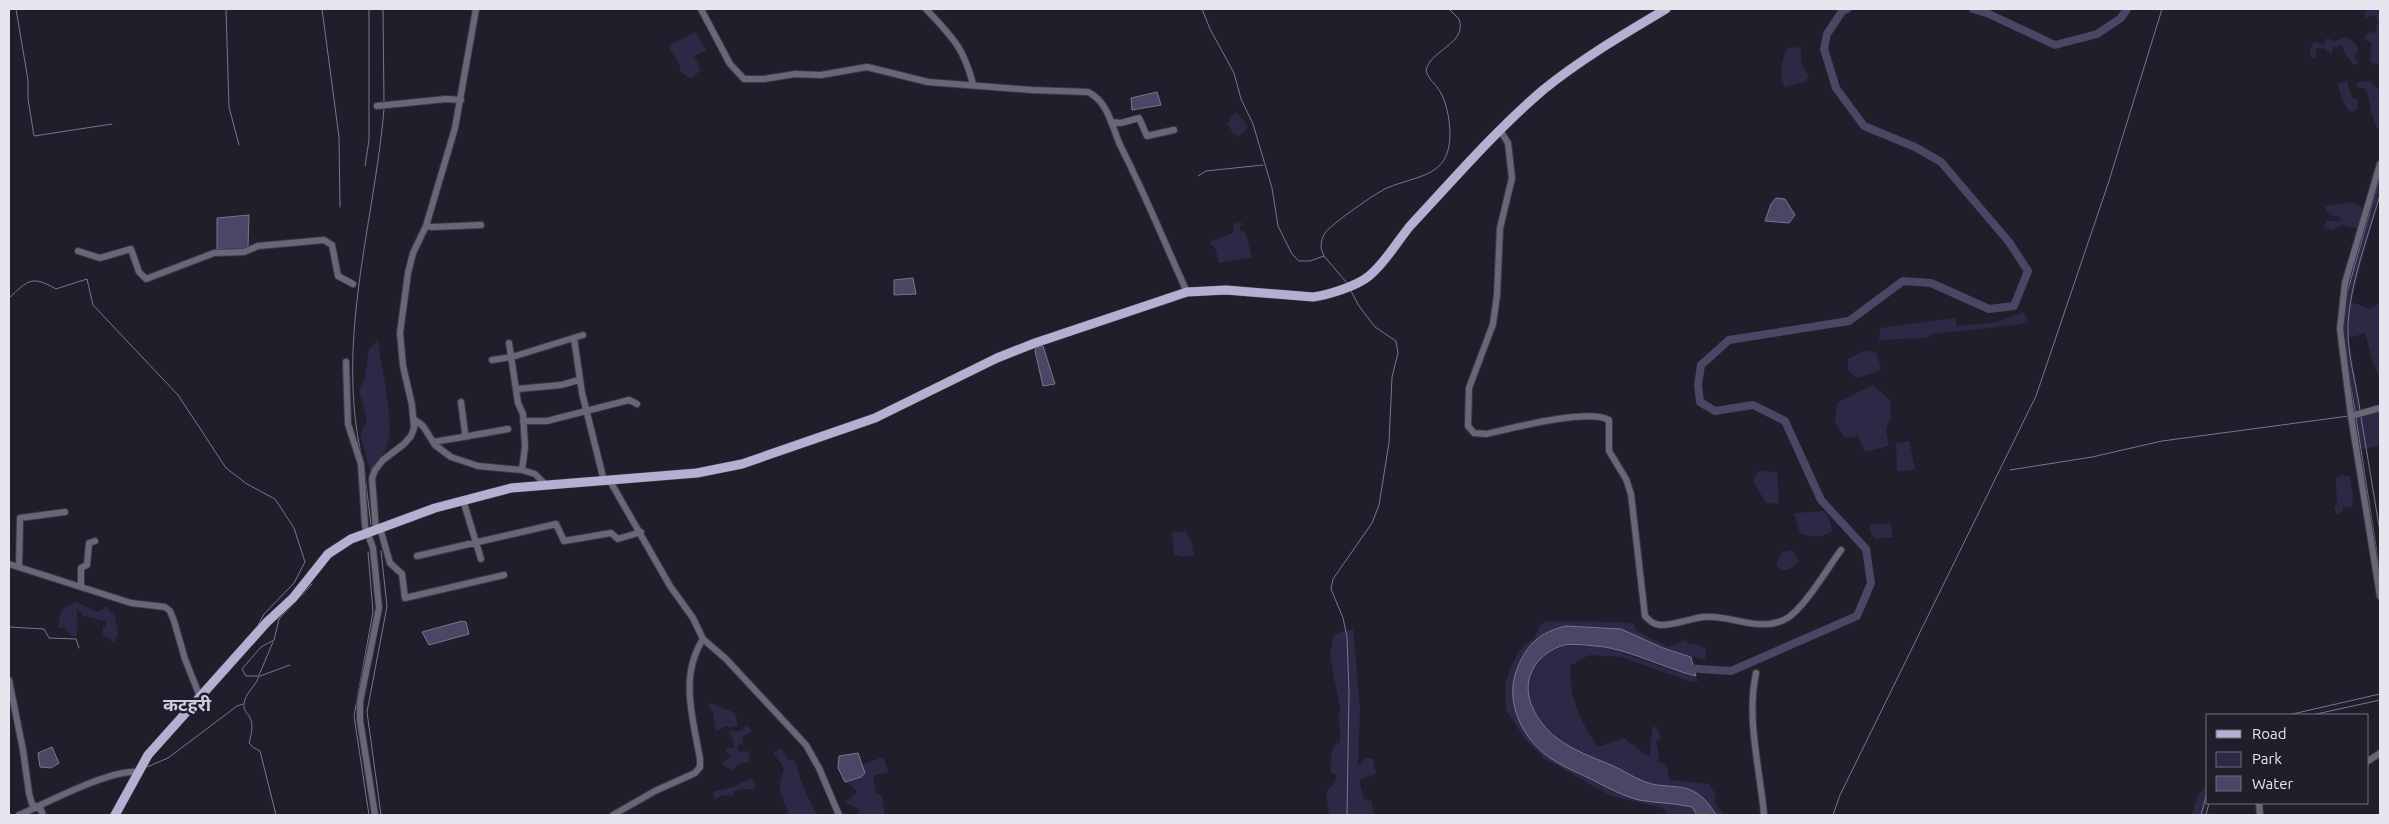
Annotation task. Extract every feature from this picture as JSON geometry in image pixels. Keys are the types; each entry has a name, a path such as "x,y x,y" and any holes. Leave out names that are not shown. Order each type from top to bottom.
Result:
{"main road":[{"path":"115,815 148,755 267,622 293,598 328,554 351,540 463,500 511,488 697,473 742,464 875,418 1022,349 1187,292 1226,290 1312,297 1338,290 1369,276 1409,228 1500,130 1543,90 1588,56 1666,9"}],"street":[{"path":"375,815 360,720 360,702 379,608 373,548 375,530 372,478 378,464 397,451 411,436 414,420 403,366 400,333 408,268 426,226 455,128 476,9"},
{"path":"701,9 730,64 744,79 764,79 795,74 821,75 867,68 928,82 1031,90 1088,92 1094,95 1103,106 1111,122 1120,145 1144,192 1187,292"},
{"path":"926,9 958,44 968,65 973,84"},
{"path":"377,106 446,99 461,100"},
{"path":"1111,122 1121,123 1140,118 1147,136 1174,130"},
{"path":"1500,130 1508,143 1512,178 1500,228 1497,295 1493,324 1469,388 1468,426 1474,433 1486,434 1574,417 1597,415 1610,420 1608,451 1626,479 1631,494 1645,616 1656,624 1667,624 1703,617 1732,619 1764,626 1787,618 1799,608 1841,550"},
{"path":"2380,164 2345,283 2341,312 2341,349 2380,596"},
{"path":"426,226 481,225"},
{"path":"78,251 100,258 131,249 139,272 146,279 214,253 244,252 258,246 324,240 332,245 338,276 352,284"},
{"path":"492,360 512,357 582,335"},
{"path":"574,338 579,380 607,481 641,532 670,586 693,618 703,640 726,659 806,746 819,768 839,815"},
{"path":"509,343 523,421 525,447 522,470"},
{"path":"346,362 348,424 361,464 365,526 375,530 390,563 402,574 405,598 504,575"},
{"path":"517,389 562,385 579,380"},
{"path":"523,421 547,422 629,400 637,404"},
{"path":"461,402 465,433 463,437"},
{"path":"2351,416 2380,408"},
{"path":"414,420 423,426 441,451 451,457 478,466 522,470 535,474 547,486"},
{"path":"433,442 508,429"},
{"path":"463,500 482,560"},
{"path":"19,567 20,518 65,512"},
{"path":"417,556 556,524 564,541 610,533 618,539 641,532"},
{"path":"81,587 81,568 87,565 89,543 94,541"},
{"path":"9,564 137,604 165,607 170,611 184,659 200,698"},
{"path":"614,815 655,791 695,773 700,767 688,697 692,660 703,640"},
{"path":"1756,673 1753,725 1764,815"},
{"path":"9,680 23,750 29,794 32,804 41,810 43,815"},
{"path":"2369,760 2380,753"},
{"path":"19,815 62,795 120,774 138,772"}],"green space":[{"path":"2369,9 2380,9 2380,66 2370,62 2372,44 2365,38 2368,32 2375,33 2378,20 2373,15 2365,18 2364,13"},
{"path":"695,32 707,50 694,56 701,70 691,79 680,71 680,65 668,46"},
{"path":"2344,37 2352,40 2358,48 2355,58 2359,63 2353,65 2345,54 2342,45 2333,47 2332,54 2324,48 2316,49 2316,59 2311,58 2310,50 2314,42 2323,45 2327,38 2335,41"},
{"path":"1801,47 1801,62 1809,77 1805,82 1784,87 1781,72 1782,62 1788,48"},
{"path":"2347,81 2352,98 2358,100 2357,110 2350,112 2342,99 2338,83"},
{"path":"2370,81 2380,91 2380,128 2377,128 2373,119 2366,89 2357,87 2356,83"},
{"path":"1236,112 1248,126 1239,137 1233,133 1227,123"},
{"path":"2380,164 2380,195 2351,302 2370,309 2380,302 2380,380 2372,360 2365,333 2349,338 2361,413 2380,408 2380,446 2357,450 2341,312 2360,229 2341,225 2333,230 2324,227 2326,221 2342,221 2339,216 2333,216 2326,210 2325,206 2351,202 2366,210"},
{"path":"1242,222 1239,230 1245,232 1252,257 1219,263 1216,250 1209,242 1233,233 1234,224"},
{"path":"2024,312 2027,320 2022,324 1933,334 1925,338 1879,340 1880,328 1955,318 1957,326 1997,322"},
{"path":"378,340 389,411 389,438 385,452 370,471 360,434 367,421 359,390 365,378 369,349"},
{"path":"1866,350 1877,353 1881,370 1858,378 1848,371 1848,359"},
{"path":"1873,385 1890,400 1891,417 1886,429 1889,446 1865,452 1858,436 1845,438 1835,422 1837,403"},
{"path":"1909,441 1915,469 1897,472 1896,443"},
{"path":"1758,471 1777,472 1779,504 1766,503 1753,481"},
{"path":"2342,475 2350,477 2353,496 2352,508 2343,506 2343,511 2337,514 2334,508 2337,503 2336,479"},
{"path":"1824,511 1829,519 1832,531 1816,536 1800,533 1794,513"},
{"path":"1891,523 1893,537 1876,539 1871,534 1869,525"},
{"path":"1172,532 1186,532 1192,544 1194,556 1180,557 1174,554"},
{"path":"1792,550 1800,562 1788,570 1780,570 1776,564 1782,552"},
{"path":"76,602 98,612 106,607 115,616 118,635 113,643 111,639 103,635 103,627 106,626 106,621 83,616 77,608 77,636 72,637 65,628 58,628 61,610"},
{"path":"1546,621 1635,624 1635,630 1668,647 1687,639 1688,644 1695,644 1706,648 1705,660 1663,648 1621,629 1566,626 1551,630 1538,639 1516,716 1620,793 1638,799 1692,807 1697,815 1669,815 1663,808 1611,796 1545,759 1525,739 1506,710 1505,685 1519,651 1535,637 1540,625"},
{"path":"1353,629 1360,708 1358,766 1365,758 1373,759 1376,774 1359,780 1364,800 1372,801 1374,815 1329,815 1326,792 1336,781 1337,775 1331,773 1331,758 1334,745 1340,742 1340,709 1330,655 1334,634"},
{"path":"1577,645 1603,646 1671,670 1696,676 1698,682 1689,681 1621,657 1589,655 1570,666 1572,690 1577,709 1598,747 1624,738 1649,757 1653,726 1657,728 1661,738 1656,741 1659,756 1658,762 1667,765 1669,780 1709,784 1716,795 1715,804 1724,815 1716,815 1699,795 1689,788 1653,784 1639,780 1610,765 1585,756 1560,740 1548,729 1530,704 1527,690 1529,676 1537,662 1550,651 1560,647"},
{"path":"710,703 735,713 738,725 731,728 725,726 716,732 713,711 708,706"},
{"path":"747,725 752,732 743,736 743,743 737,746 739,752 749,751 749,762 738,764 733,771 721,763 731,755 725,751 726,748 734,747 733,739 728,730 741,731"},
{"path":"781,749 788,760 794,759 804,789 817,815 789,815 779,788 784,768 773,752"},
{"path":"884,757 888,772 873,776 876,792 882,796 885,815 859,815 858,809 845,802 857,793 853,787 845,782 861,777 865,773 863,764"},
{"path":"751,778 756,788 737,790 734,791 733,796 723,795 715,799 713,792 733,787"},
{"path":"2206,785 2206,804 2203,815 2192,815 2198,796"}],"water":[{"path":"1157,92 1161,105 1132,110 1131,98"},
{"path":"1776,198 1785,199 1795,215 1789,223 1765,221 1771,204"},
{"path":"249,215 248,247 237,250 217,249 217,218"},
{"path":"913,278 916,294 894,295 894,280"},
{"path":"1043,346 1055,384 1043,386 1035,351 1036,348"},
{"path":"462,621 466,622 469,634 429,645 422,632"},
{"path":"1566,626 1621,629 1663,648 1691,657 1696,676 1606,647 1578,644 1561,646 1539,660 1532,670 1529,681 1528,692 1530,702 1541,722 1557,738 1570,747 1641,780 1652,784 1693,791 1706,801 1716,815 1697,815 1692,807 1639,800 1621,794 1550,758 1540,750 1524,731 1515,708 1513,696 1516,672 1524,655 1534,642 1548,632"},
{"path":"52,747 59,763 51,768 40,767 38,753"},
{"path":"858,753 865,773 861,777 845,782 838,768 839,756"}],"waterway":[{"path":"16,9 28,80 28,99 34,136 112,124"},
{"path":"226,9 229,107 239,145"},
{"path":"322,9 339,137 340,207"},
{"path":"365,166 369,140 369,9"},
{"path":"383,9 384,103"},
{"path":"1202,9 1210,29 1234,73 1241,99 1253,124 1272,188 1278,226 1292,254 1299,261 1310,261 1324,256 1347,283"},
{"path":"1324,256 1321,248 1322,238 1335,223 1387,188 1430,173 1444,159 1449,148 1448,116 1443,97 1426,71 1434,58 1458,35 1460,28 1459,19 1449,9"},
{"path":"1685,668 1731,671 1857,616 1871,583 1866,549 1821,500 1785,421 1753,405 1715,411 1700,402 1698,385 1701,365 1729,340 1849,321 1903,281 1931,283 1989,309 2014,306 2028,271 2009,242 1941,162 1915,147 1864,126 1836,88 1824,49 1827,34 1843,10 1847,9"},
{"path":"1973,9 1989,14 2055,45 2097,34 2121,18 2127,9"},
{"path":"1833,815 1840,795 2036,396 2108,184 2162,9"},
{"path":"362,458 355,414 354,327 384,109"},
{"path":"1198,176 1206,171 1263,165"},
{"path":"2347,293 2380,176"},
{"path":"2360,410 2349,347 2349,309 2360,260 2380,195"},
{"path":"9,298 21,287 31,282 41,282 56,289 87,279 93,305 178,395 226,468 247,484 275,499 294,528 305,562 294,583 264,614 257,627"},
{"path":"1347,815 1349,692 1347,637 1343,618 1331,589 1333,579 1372,523 1379,505 1389,443 1392,377 1398,353 1396,341 1375,327 1359,306 1351,291"},
{"path":"2348,371 2355,411"},
{"path":"2010,470 2092,457 2162,441 2349,416"},
{"path":"2361,417 2380,532"},
{"path":"2356,418 2380,573"},
{"path":"364,467 371,525"},
{"path":"381,551 387,606 367,712 381,815"},
{"path":"368,552 373,612 354,716 369,815"},
{"path":"297,600 312,584"},
{"path":"276,815 260,751 249,743 252,724 244,706 246,696 259,676 246,676 242,669 261,647 274,640 279,619 294,603"},
{"path":"9,627 44,629 49,638 76,639 79,648"},
{"path":"259,675 273,642"},
{"path":"260,676 290,665"},
{"path":"2292,714 2380,694"},
{"path":"2317,714 2380,700"},
{"path":"147,767 168,758 237,706 243,704"},
{"path":"2201,815 2206,796"},
{"path":"2206,815 2209,804"}],"district":[{"name":"कटहरी","path":"187,705"}]}
